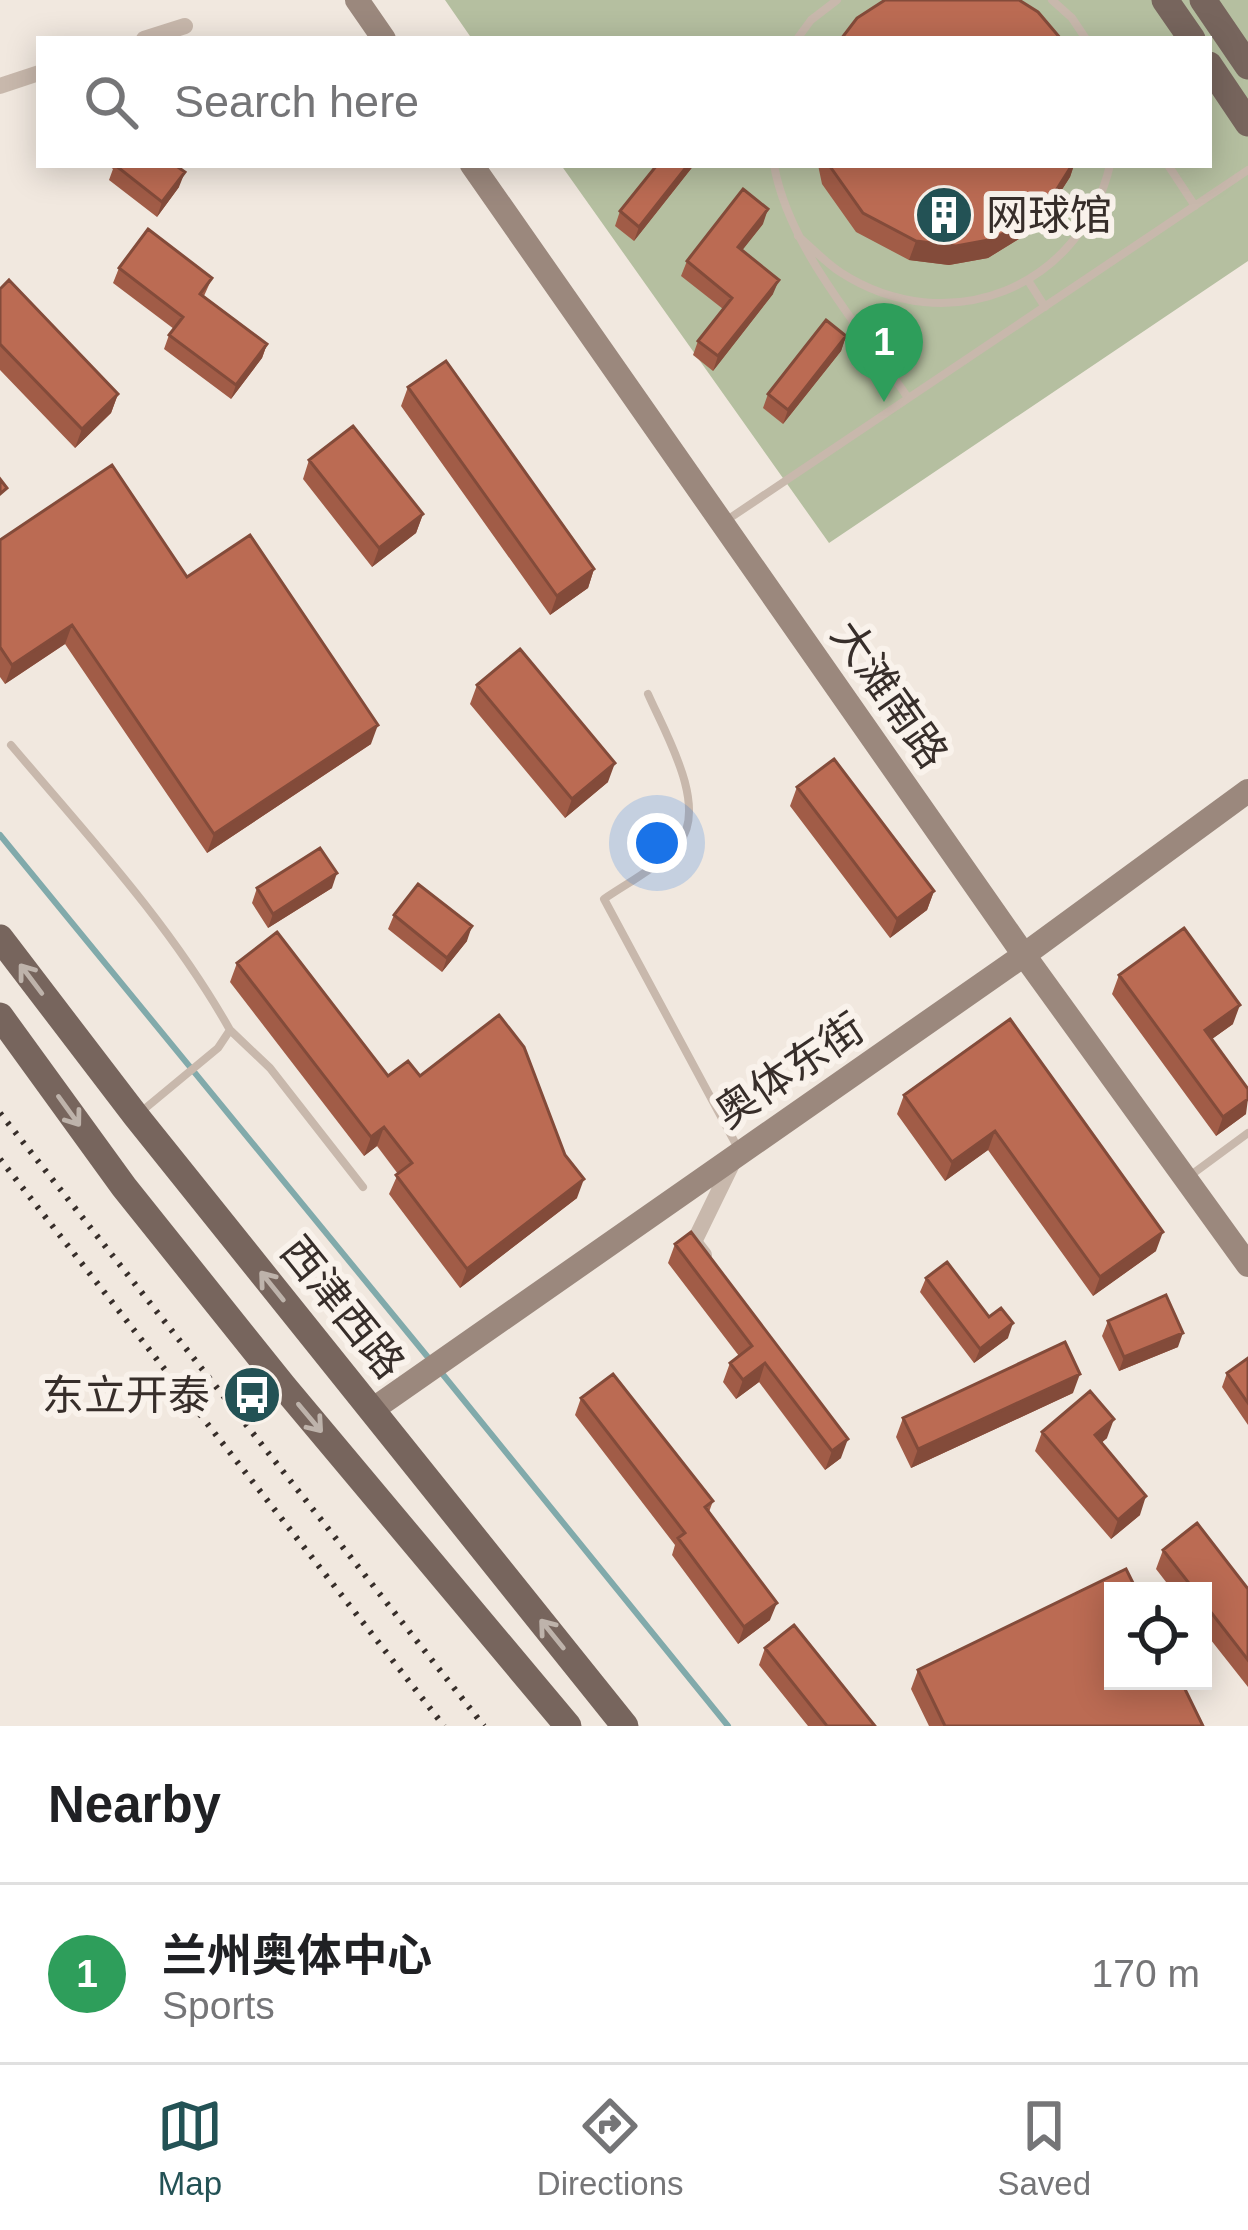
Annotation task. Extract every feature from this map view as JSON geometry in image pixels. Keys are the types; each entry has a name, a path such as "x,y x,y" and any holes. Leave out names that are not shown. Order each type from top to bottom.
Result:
{"main road":[{"path":"1166,0 1190,36"},
{"path":"1212,6 1248,66"},
{"path":"1212,69 1248,123"},
{"name":"西津西路","path":"0,938 612,1721"},
{"path":"0,1016 153,1224 568,1726"}],"street":[{"path":"357,0 382,36"},
{"path":"153,36 185,26"},
{"path":"0,86 36,74"},
{"name":"大滩南路","path":"474,168 1024,956 1248,1265"},
{"name":"奥体东街","path":"372,1410 739,1150 1024,956 1248,791"},
{"path":"722,1279 694,1242 739,1150"}],"lane":[{"path":"799,36 837,0"},
{"path":"1052,0 1084,36"},
{"path":"775,168 779,194 798,236 908,398"},
{"path":"798,236 842,273 886,292 930,302 977,301 1029,282 1060,256 1102,198 1108,168"},
{"path":"1170,168 1195,206"},
{"path":"723,523 1248,170"},
{"path":"1029,282 1045,307"},
{"path":"648,694 684,776 691,810 682,840 652,868 604,898 739,1150"},
{"path":"11,745 154,914 196,970 230,1030 270,1068 363,1187"},
{"path":"136,1116 208,1056 230,1030"},
{"path":"1187,1178 1248,1133"}],"green space":[{"path":"445,0 1248,0 1248,261 829,543 563,168 1212,168 1212,36 470,36"}],"building":[{"path":"885,0 1019,0 1038,12 1058,36 843,36 857,18"},
{"path":"119,168 179,168 185,172 162,202"},
{"path":"655,168 686,168 639,227 620,211"},
{"name":"网球馆","path":"831,168 1070,168 1045,208 994,239 956,246 916,241 863,213"},
{"path":"743,189 768,209 738,247 779,280 718,356 698,341 732,298 687,261"},
{"path":"148,229 212,278 200,294 267,344 236,385 169,335 183,317 119,268"},
{"path":"9,280 118,394 82,429 0,344 0,289"},
{"path":"826,320 846,336 788,410 768,394"},
{"path":"446,361 594,569 557,596 408,387"},
{"path":"353,426 423,514 379,548 309,460"},
{"path":"112,465 187,577 250,535 378,725 214,834 72,625 12,665 0,647 0,540"},
{"path":"520,649 615,763 572,799 477,685"},
{"path":"834,759 934,891 897,919 797,787"},
{"path":"320,848 337,873 273,914 257,888"},
{"path":"418,884 472,926 447,958 394,915"},
{"path":"1184,928 1240,1005 1205,1030 1248,1089 1248,1099 1223,1117 1119,975"},
{"path":"277,932 388,1076 408,1061 420,1076 499,1015 524,1047 565,1155 584,1179 467,1269 396,1175 412,1163 384,1127 371,1137 237,963"},
{"path":"1010,1019 1163,1232 1100,1277 995,1131 952,1162 904,1095"},
{"path":"691,1232 848,1439 832,1451 765,1363 743,1380 730,1363 752,1346 675,1244"},
{"path":"947,1262 989,1317 1001,1308 1013,1323 980,1349 926,1278"},
{"path":"1166,1295 1183,1333 1124,1357 1108,1321"},
{"path":"1065,1342 1080,1374 918,1449 903,1418"},
{"path":"1248,1358 1248,1403 1227,1373"},
{"path":"613,1374 713,1501 705,1507 777,1603 744,1627 678,1538 685,1533 581,1398"},
{"path":"1090,1391 1114,1419 1095,1435 1146,1496 1118,1520 1042,1432"},
{"path":"1197,1523 1248,1589 1248,1660 1212,1614 1212,1582 1188,1582 1163,1550"},
{"path":"1126,1569 1132,1582 1104,1582 1104,1690 1185,1690 1203,1726 945,1726 918,1670"},
{"path":"794,1625 875,1726 827,1726 765,1648"}],"waterway":[{"path":"0,835 431,1361"},
{"path":"440,1371 728,1726"}],"railway":[{"path":"0,1113 484,1726"},
{"path":"0,1159 444,1726"}],"place":[{"name":"网球馆","path":"944,215"},
{"name":"兰州奥体中心","path":"884,402"},
{"name":"东立开泰","path":"252,1395"}]}
